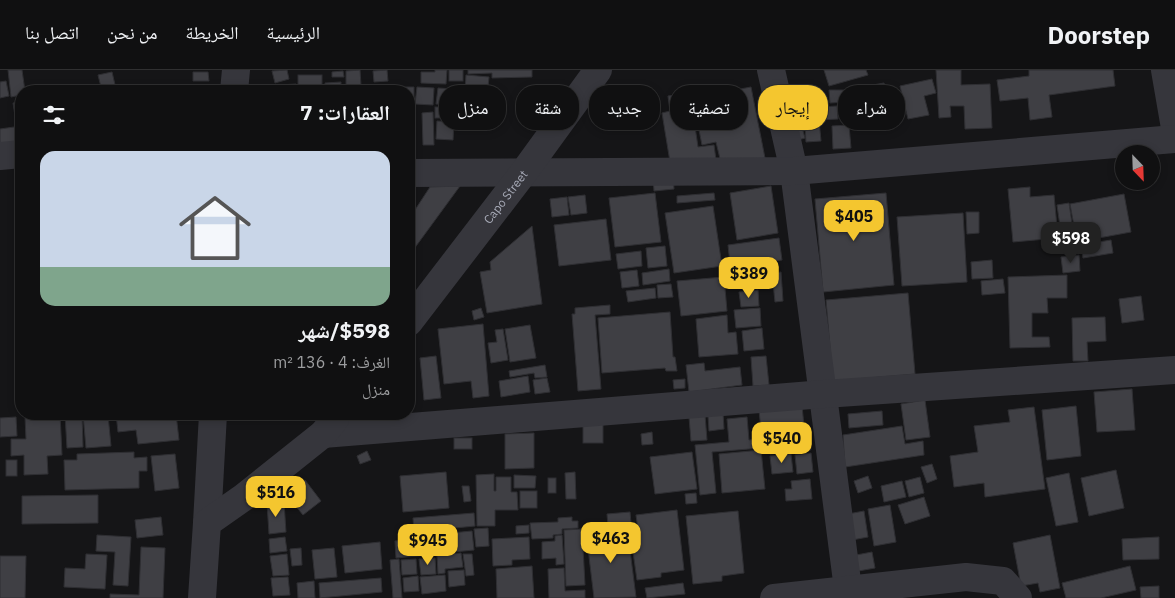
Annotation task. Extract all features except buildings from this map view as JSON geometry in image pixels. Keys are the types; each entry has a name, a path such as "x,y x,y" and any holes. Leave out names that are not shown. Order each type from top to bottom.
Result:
{"street":[{"path":"235,85 236,70"},
{"name":"Capo Street","path":"415,314 524,172 598,70"},
{"path":"771,70 794,171 848,588"},
{"path":"1165,70 1175,128"},
{"path":"415,173 794,171 1175,139"},
{"path":"0,156 15,155"},
{"path":"415,419 1175,370"},
{"path":"202,598 213,420"},
{"path":"207,522 244,497 331,424 397,420"},
{"path":"774,598 848,588 966,576 1003,580 1018,598"}]}
